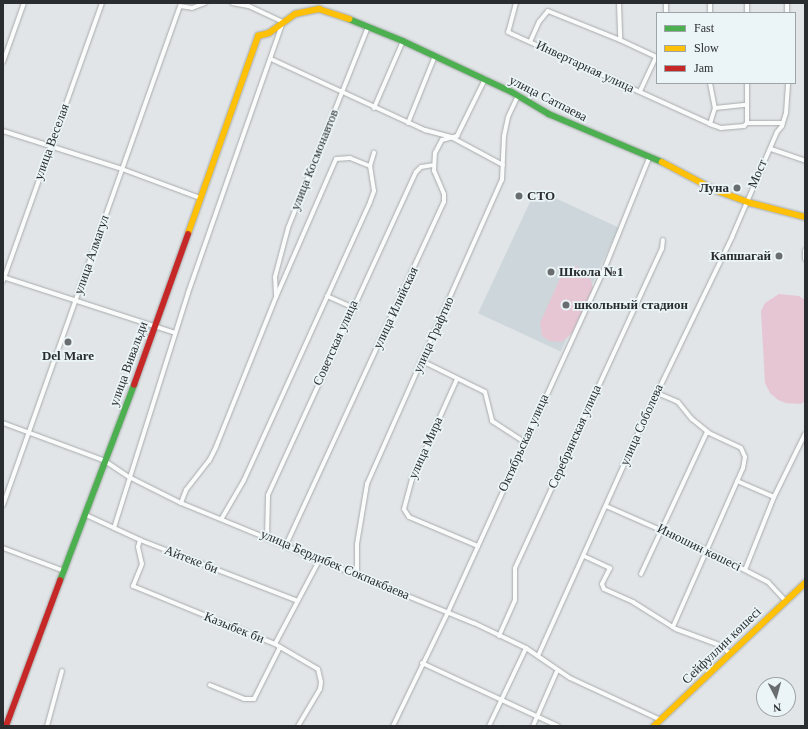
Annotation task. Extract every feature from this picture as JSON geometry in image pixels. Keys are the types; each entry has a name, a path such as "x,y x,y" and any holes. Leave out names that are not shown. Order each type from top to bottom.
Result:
{"street":[{"path":"3,62 24,3"},
{"name":"улица Веселая","path":"3,278 102,3"},
{"name":"улица Алмагул","path":"3,504 180,6 192,8 205,3"},
{"path":"114,528 129,477 170,355 175,334 283,22 248,6 232,3"},
{"path":"516,3 508,32 530,42"},
{"path":"619,3 620,40"},
{"name":"улица Сатпаева","path":"283,22 295,14 319,9 403,40 518,96 548,114 671,166 715,190 746,202 805,217"},
{"name":"Инвертарная улица","path":"640,92 656,57 620,40 548,11 539,22 530,42 710,124 721,128 744,126 747,123 783,123"},
{"name":"улица Вивальди","path":"6,726 156,326 258,36 269,33 283,22"},
{"name":"улица Космонавтов","path":"276,297 275,277 288,228 368,27"},
{"path":"374,108 403,40"},
{"path":"408,123 435,56"},
{"path":"271,59 374,108 440,136 457,136 484,79"},
{"path":"710,84 715,108 710,124"},
{"path":"747,84 747,123"},
{"path":"788,84 788,98 783,123 769,151 805,161"},
{"name":"улица Графтио","path":"357,576 357,544 367,484 486,221 502,180 504,136 508,117 518,96"},
{"path":"715,108 746,105"},
{"path":"3,131 122,169 200,198"},
{"path":"451,137 503,165"},
{"path":"433,165 439,143 451,137"},
{"name":"Мост","path":"749,195 769,151"},
{"path":"222,518 244,480 370,202 374,191 370,166 374,153"},
{"name":"улица Космонавтов","path":"181,503 186,490 209,461 216,447 276,297 336,158 350,158 370,166"},
{"name":"Октябрьская улица","path":"393,726 422,663 448,612 524,442 604,270 649,158"},
{"name":"Советская улица","path":"267,537 268,495 352,307 416,172 421,167 433,165"},
{"name":"улица Илийская","path":"286,546 444,202 444,194 433,165"},
{"name":"улица Соболева","path":"538,656 657,393 749,195"},
{"name":"Серебрянская улица","path":"499,636 515,600 515,568 662,249 663,240"},
{"path":"805,250 805,259"},
{"path":"3,278 156,326 175,334"},
{"path":"327,296 352,307"},
{"path":"422,361 485,392 492,421 524,442"},
{"name":"улица Мира","path":"457,379 412,479 404,509 409,517 478,546"},
{"path":"657,393 678,402 707,432 744,451 743,468 673,627"},
{"name":"улица Бердибек Сокпакбаева","path":"3,423 28,431 105,461 129,477 181,503 222,518 357,576 448,612 526,648 557,671 661,720"},
{"path":"641,574 707,432"},
{"path":"745,570 774,497 805,434"},
{"path":"737,481 774,497"},
{"name":"Инюшин көшесі","path":"606,506 706,550 768,582 786,601"},
{"name":"Айтеке би","path":"86,515 140,540 298,602"},
{"name":"Казыбек би","path":"140,540 138,547 142,564 133,586 275,644 310,663 320,674 320,689 298,726"},
{"path":"3,548 64,571"},
{"path":"584,556 610,568 602,584 604,589 633,602 673,627 722,646 729,653"},
{"path":"275,644 320,559"},
{"name":"Сейфуллин көшесі","path":"654,726 729,653 805,583"},
{"path":"210,685 244,699 254,699 280,647"},
{"path":"489,726 526,648"},
{"path":"422,663 558,726"},
{"path":"47,726 62,671"},
{"path":"533,726 557,671"}],"shaded area":[{"name":"Школа №1","path":"536,189 618,227 561,352 478,313"},
{"name":"школьный стадион","path":"576,266 589,274 593,288 572,333 562,342 549,341 542,336 540,323 562,274 570,267"},
{"path":"779,294 799,296 805,300 805,401 801,404 786,403 778,400 770,393 765,383 761,311 765,303"}],"traffic: fast":[{"path":"349,19 403,41 512,92 549,114 662,162"},
{"path":"60,581 134,385"}],"traffic: slow":[{"path":"188,234 258,36 269,33 295,14 319,9 349,19"},
{"path":"662,162 715,190 751,203 805,217"},
{"path":"654,726 805,583"}],"traffic: jam":[{"path":"134,385 188,234"},
{"path":"6,726 60,581"}],"place":[{"name":"Луна","path":"737,188"},
{"name":"СТО","path":"519,196"},
{"name":"Капшагай","path":"779,256"},
{"name":"Школа №1","path":"551,272"},
{"name":"школьный стадион","path":"566,305"},
{"name":"Del Mare","path":"68,342"}]}
